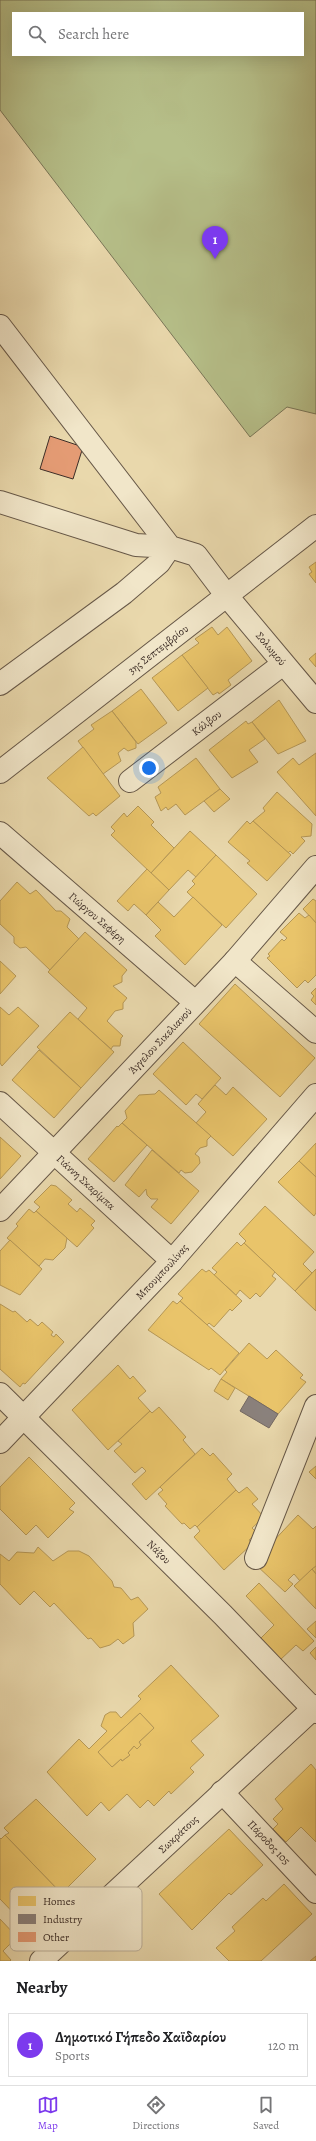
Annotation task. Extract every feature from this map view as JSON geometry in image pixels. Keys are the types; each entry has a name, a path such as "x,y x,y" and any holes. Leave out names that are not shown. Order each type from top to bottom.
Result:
{"street":[{"path":"0,326 170,547 159,563 124,593 0,684"},
{"name":"Σολωμού","path":"0,502 136,545 170,547 196,555 227,596 316,702"},
{"name":"3ης Σεπτεμβρίου","path":"0,772 316,526"},
{"name":"Κάλβου","path":"130,781 283,664"},
{"name":"Γιώργου Σεφέρη","path":"0,833 196,1002"},
{"name":"Άγγελου Σικελιανού","path":"0,1210 55,1154 235,961 316,867"},
{"path":"235,961 316,1032"},
{"name":"Μπουμπουλίνας","path":"0,1442 172,1261 316,1095"},
{"name":"Γιάννη Σκαρίμπα","path":"0,1103 172,1261"},
{"name":"Νάξου","path":"0,1394 223,1615 315,1709"},
{"path":"256,1558 316,1406"},
{"name":"Σωκράτους","path":"120,1887 222,1792 315,1709"},
{"name":"Πάροδος 105","path":"222,1792 316,1892"},
{"name":"Σωκράτους","path":"41,1961 52,1951"}],"green space":[{"path":"0,0 316,0 316,414 287,407 250,437 0,110"}],"building: Homes":[{"path":"316,562 316,583 309,574 312,572 309,567"},
{"path":"212,627 218,635 227,627 252,661 228,680 231,685 219,694 218,692 213,695 182,655 199,643 195,639"},
{"path":"316,653 316,667 309,659"},
{"path":"182,655 208,688 178,711 152,678"},
{"path":"141,689 167,723 138,744 112,711"},
{"path":"279,700 306,741 278,754 252,722"},
{"path":"112,711 136,742 136,748 128,751 124,748 118,753 121,761 103,774 78,741 94,729 91,725"},
{"path":"246,721 248,724 252,722 265,739 249,750 258,762 232,778 209,750"},
{"path":"83,747 120,796 96,816 93,813 89,816 47,778"},
{"path":"316,753 316,816 277,772 293,758 299,765"},
{"path":"196,758 220,789 185,815 176,804 168,810 166,807 161,811 155,797 161,793 158,787"},
{"path":"220,789 230,799 214,812 204,801"},
{"path":"277,792 312,824 311,836 301,837 305,841 293,854 290,851 288,853 253,821 265,811 263,808"},
{"path":"138,806 154,822 151,825 174,848 151,873 111,835 115,831 111,827 124,813 127,817"},
{"path":"247,821 250,824 253,821 291,855 267,881 247,863 250,861 228,842"},
{"path":"190,831 216,855 196,877 188,870 169,890 151,873"},
{"path":"216,855 257,894 226,928 187,892 195,884 192,881"},
{"path":"147,869 169,890 146,915 134,904 128,911 117,901"},
{"path":"17,882 30,894 36,890 56,911 61,911 70,919 67,927 79,939 50,970 26,947 20,948 14,943 14,937 0,924 0,901"},
{"path":"193,897 222,925 185,965 155,936 161,930 146,915 158,902 174,917"},
{"path":"313,899 316,901 316,923 303,909"},
{"path":"299,913 305,918 309,915 316,923 316,975 308,983 305,980 297,988 267,958 270,956 268,954 282,939 284,941 287,938 280,932"},
{"path":"85,932 127,970 122,976 122,982 113,986 127,998 123,1003 123,1009 115,1011 107,1021 123,1036 121,1038 120,1046 113,1046 111,1049 78,1019 87,1008 48,972"},
{"path":"0,961 16,976 0,994"},
{"path":"235,984 315,1058 280,1097 199,1024"},
{"path":"316,988 316,1005 311,1000 314,996 311,993"},
{"path":"0,1007 9,1015 18,1007 39,1026 2,1066 0,1063"},
{"path":"70,1012 114,1052 81,1088 37,1047"},
{"path":"183,1042 221,1078 202,1099 196,1094 186,1105 153,1074"},
{"path":"39,1050 81,1088 54,1118 12,1080"},
{"path":"215,1085 226,1095 233,1087 267,1119 233,1156 196,1123 206,1112 198,1104"},
{"path":"159,1090 211,1136 207,1140 207,1146 200,1148 195,1154 199,1157 200,1163 192,1172 185,1173 181,1170 179,1173 122,1123 127,1118 125,1111 139,1095 155,1094"},
{"path":"122,1123 147,1145 114,1182 88,1159 117,1126 118,1127"},
{"path":"0,1137 21,1156 0,1179"},
{"path":"316,1143 316,1177 299,1161"},
{"path":"152,1150 199,1191 171,1224 151,1207 158,1199 151,1199 147,1195 146,1189 139,1197 125,1185"},
{"path":"299,1161 316,1177 316,1213 314,1216 278,1182"},
{"path":"51,1185 56,1186 72,1200 68,1204 77,1212 80,1208 95,1221 91,1225 94,1228 77,1247 36,1211 40,1207 34,1202"},
{"path":"265,1206 314,1252 303,1264 312,1273 295,1291 244,1243 246,1241 239,1234"},
{"path":"29,1209 34,1213 36,1211 67,1238 65,1248 53,1260 45,1259 39,1266 7,1238 18,1226 16,1224"},
{"path":"10,1240 42,1269 20,1295 0,1285 0,1251"},
{"path":"237,1242 241,1246 244,1243 275,1272 272,1276 276,1279 260,1297 256,1293 250,1299 240,1290 236,1295 214,1275 217,1272 212,1268"},
{"path":"202,1269 206,1272 209,1270 242,1301 232,1311 230,1309 214,1327 209,1323 207,1325 180,1301 183,1298 178,1294"},
{"path":"316,1269 316,1311 295,1291"},
{"path":"173,1301 177,1304 180,1301 239,1353 220,1375 211,1368 209,1370 148,1330"},
{"path":"0,1304 13,1312 15,1311 27,1322 30,1319 38,1326 42,1322 53,1332 51,1335 54,1337 56,1334 64,1342 25,1384 23,1383 20,1387 0,1369"},
{"path":"249,1343 267,1359 276,1350 303,1375 300,1378 306,1382 278,1414 221,1379 227,1372 225,1370"},
{"path":"118,1365 130,1379 133,1376 146,1391 138,1398 150,1411 108,1450 72,1410"},
{"path":"221,1379 235,1388 228,1400 214,1391"},
{"path":"159,1407 186,1437 183,1440 195,1454 146,1500 132,1484 146,1471 142,1467 135,1473 114,1451 122,1444 118,1441 150,1411 152,1413"},
{"path":"202,1448 210,1456 213,1453 232,1474 227,1479 236,1490 197,1527 195,1525 190,1529 184,1523 182,1524 165,1506 167,1504 158,1494 163,1490 160,1487"},
{"path":"29,1457 75,1503 69,1509 74,1512 48,1538 36,1525 26,1535 0,1509 0,1487"},
{"path":"316,1466 316,1479 309,1472"},
{"path":"247,1487 258,1499 252,1504 264,1517 252,1528 257,1533 249,1540 252,1544 224,1570 194,1537 200,1531 197,1527 236,1490 239,1493"},
{"path":"298,1515 313,1529 316,1526 316,1566 300,1581 294,1574 288,1580 293,1584 285,1592 256,1565 267,1548"},
{"path":"38,1547 53,1561 68,1551 79,1551 89,1556 112,1581 114,1587 121,1588 131,1600 138,1597 148,1609 133,1623 134,1636 123,1644 118,1639 110,1645 100,1648 91,1638 88,1639 54,1603 50,1607 34,1591 20,1605 0,1584 0,1554 9,1561 17,1552 34,1553"},
{"path":"316,1566 316,1574 312,1569"},
{"path":"312,1569 316,1574 316,1609 294,1586"},
{"path":"259,1583 314,1641 303,1651 296,1645 280,1660 257,1642 274,1625 246,1596"},
{"path":"316,1621 316,1638 307,1629"},
{"path":"316,1647 316,1660 310,1653"},
{"path":"171,1665 219,1716 191,1741 204,1755 190,1768 194,1772 171,1794 169,1791 154,1806 148,1800 140,1808 127,1794 109,1811 101,1802 87,1816 47,1772 79,1739 89,1749 107,1731 101,1726 105,1715 110,1712 116,1712 121,1718 141,1699 138,1696","holes":["140,1713 154,1728 139,1742 141,1745 137,1749 134,1746 128,1753 130,1755 122,1761 121,1759 112,1767 98,1752"]},
{"path":"140,1713 154,1728 139,1742 141,1745 137,1749 134,1746 128,1753 130,1755 122,1761 121,1759 112,1767 98,1752"},
{"path":"311,1764 316,1770 316,1842 301,1827 286,1842 273,1829 278,1824 273,1819 283,1809 275,1799"},
{"path":"36,1799 96,1859 68,1887 55,1887 5,1835 9,1833 4,1828"},
{"path":"229,1829 263,1865 231,1895 229,1893 192,1930 159,1894"},
{"path":"5,1835 55,1887 10,1887 10,1909 0,1899 0,1838 1,1839"},
{"path":"284,1884 312,1914 261,1961 229,1961 216,1948 235,1931 232,1927 263,1898 266,1901"},
{"path":"0,1919 10,1930 10,1944 3,1951 11,1960 0,1961"},
{"path":"316,1956 316,1961 310,1961"}],"building: Industry":[{"path":"249,1396 278,1414 269,1428 240,1411"}],"building: Other":[{"path":"50,436 83,447 73,479 40,469"}],"place":[{"name":"Δημοτικό Γήπεδο Χαϊδαρίου","path":"215,259"}]}
